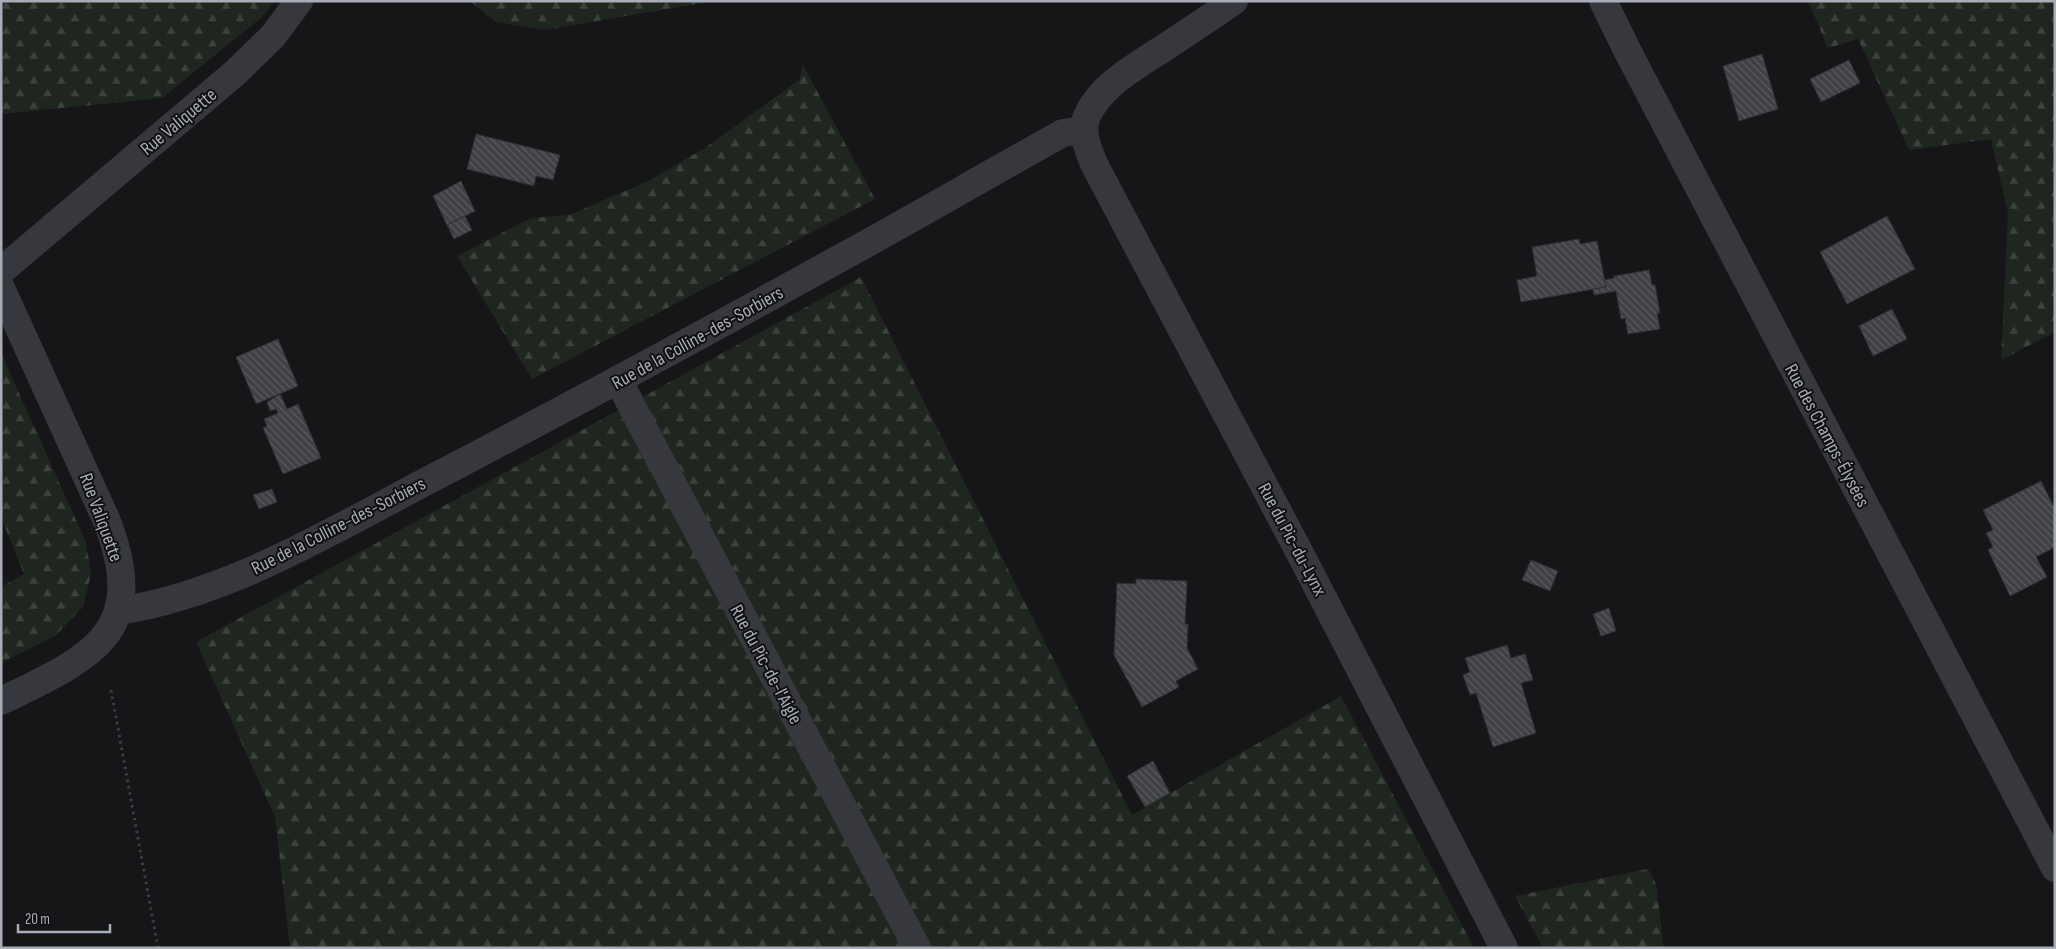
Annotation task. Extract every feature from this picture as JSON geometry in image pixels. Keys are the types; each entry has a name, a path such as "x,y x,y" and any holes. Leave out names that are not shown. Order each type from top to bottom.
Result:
{"street":[{"name":"Rue Valiquette","path":"1,271 235,73 273,36 299,1"},
{"path":"1084,130 1087,116 1108,88 1127,73 1234,1"},
{"name":"Rue des Champs-Élysées","path":"1603,1 2055,868"},
{"name":"Rue de la Colline-des-Sorbiers","path":"118,611 147,607 182,597 236,577 295,550 618,380 838,260 1063,133 1084,130"},
{"name":"Rue du Pic-du-Lynx","path":"1084,130 1094,164 1303,559 1504,948"},
{"name":"Rue Valiquette","path":"1,288 88,477 116,544 121,568 122,590 118,611 105,637 92,651 55,675 1,701"},
{"name":"Rue du Pic-de-l'Aigle","path":"618,380 916,948"}],"path":[{"path":"112,690 158,948"}],"green space":[{"path":"1,1 275,1 262,17 162,98 1,114"},
{"path":"470,1 714,1 545,30 496,22"},
{"path":"1808,1 2055,1 2055,332 2001,360 2008,213 1991,139 1909,150 1858,39 1828,48"},
{"path":"803,65 875,199 532,379 457,256 531,218 569,215 646,182 705,148 799,80"},
{"path":"861,277 1132,815 1341,696 1474,948 290,948 275,817 196,642"},
{"path":"1,353 86,542 91,574 83,607 55,636 1,663 1,587 24,574 1,517"},
{"path":"1648,869 1656,884 1664,948 1543,948 1515,896"}],"building":[{"path":"1762,54 1778,109 1739,121 1723,66"},
{"path":"1849,60 1860,83 1821,102 1810,79"},
{"path":"476,134 560,155 553,180 536,176 534,186 467,169"},
{"path":"461,181 475,211 447,225 433,196"},
{"path":"465,216 472,230 454,239 447,225"},
{"path":"1887,216 1915,269 1847,304 1820,252"},
{"path":"1579,239 1580,244 1597,241 1606,287 1521,302 1517,280 1537,276 1532,247"},
{"path":"1649,270 1652,285 1655,285 1660,313 1657,313 1660,329 1628,334 1625,318 1621,319 1616,291 1594,295 1593,289 1606,287 1604,280 1614,278 1614,276"},
{"path":"1892,309 1907,339 1873,356 1859,326"},
{"path":"278,339 298,386 256,404 236,357"},
{"path":"280,394 287,409 298,404 321,458 283,474 263,428 267,426 264,419 278,413 276,409 270,411 267,402"},
{"path":"2041,481 2055,509 2055,547 2036,557 2047,577 2010,596 1988,550 1993,547 1986,533 1993,530 1983,510"},
{"path":"272,489 277,502 259,509 253,495"},
{"path":"1531,560 1558,571 1550,591 1522,580"},
{"path":"1136,579 1187,581 1185,624 1188,624 1187,648 1198,669 1176,681 1179,687 1142,707 1114,655 1117,583 1136,584"},
{"path":"1609,608 1616,631 1601,636 1593,614"},
{"path":"1507,645 1511,658 1525,654 1533,680 1521,683 1536,733 1493,747 1476,693 1470,695 1463,675 1470,672 1465,658"},
{"path":"1153,761 1170,793 1145,807 1127,776"}]}
